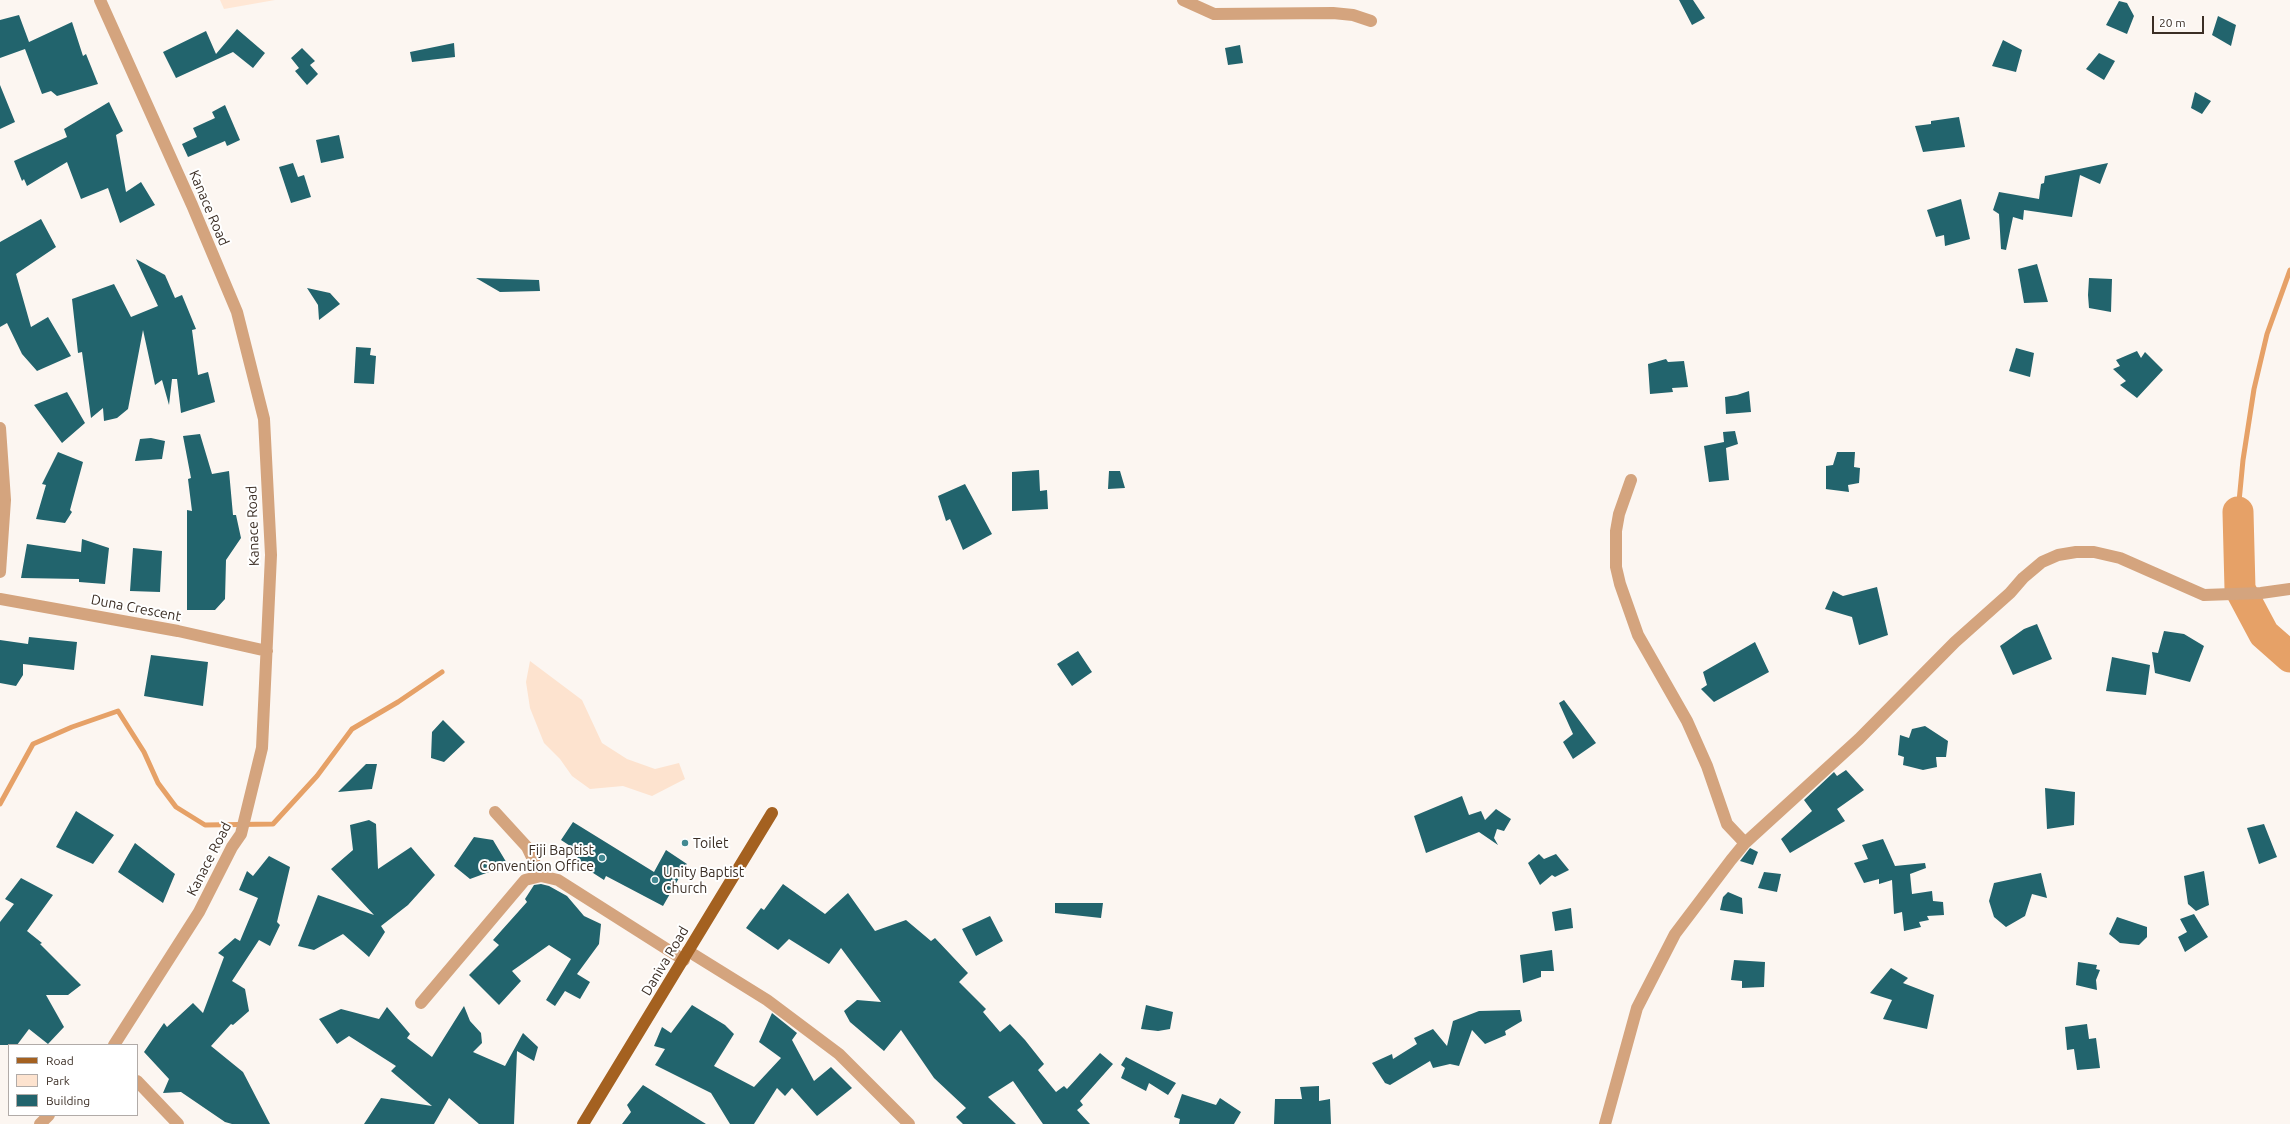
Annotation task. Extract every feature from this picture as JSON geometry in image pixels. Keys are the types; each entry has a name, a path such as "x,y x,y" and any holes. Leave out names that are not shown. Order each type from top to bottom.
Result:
{"main road":[{"name":"Daniva Road","path":"583,1124 772,813"}],"street":[{"name":"Kanace Road","path":"100,0 192,205 237,312 264,419 271,555 262,748 241,834 232,847 199,912 115,1044"},
{"path":"1183,0 1214,14 1333,13 1353,15 1371,22"},
{"path":"0,428 5,500 0,572"},
{"path":"1631,480 1619,514 1616,531 1616,567 1620,584 1638,635 1686,721 1704,760 1727,824 1745,843"},
{"path":"1605,1124 1637,1008 1675,934 1745,843 1859,739 1955,642 2042,562 2058,555 2076,552 2094,552 2120,558 2197,593 2212,596 2262,593 2290,589"},
{"name":"Duna Crescent","path":"0,599 178,631 267,651"},
{"path":"495,812 527,846 541,876"},
{"path":"421,1003 525,880 541,876 558,880 686,955 767,1000 839,1054 909,1124"},
{"path":"138,1082 178,1124"},
{"path":"40,1124 48,1116"}],"shaded area":[{"path":"220,0 275,0 224,9"}],"green space":[{"path":"530,661 582,700 602,743 627,759 655,769 679,763 685,779 652,796 623,786 590,789 572,776 560,759 544,743 530,708 526,682"}],"building":[{"path":"1679,0 1693,0 1705,18 1692,25"},
{"path":"2119,1 2127,3 2134,16 2127,34 2106,25"},
{"path":"19,15 29,42 72,22 83,56 86,54 98,84 57,96 51,91 42,94 25,49 0,58 0,20"},
{"path":"2218,16 2236,25 2231,46 2212,35"},
{"path":"237,29 265,53 253,68 233,52 176,78 163,52 206,31 216,54"},
{"path":"2003,40 2022,50 2016,72 1992,66"},
{"path":"454,43 455,57 412,62 410,52"},
{"path":"1240,45 1243,63 1228,65 1225,48"},
{"path":"302,48 315,61 310,65 318,74 307,85 295,71 299,68 291,58"},
{"path":"2099,53 2115,61 2104,80 2086,69"},
{"path":"0,85 15,122 0,129"},
{"path":"2195,92 2211,101 2202,114 2191,108"},
{"path":"109,102 123,131 116,135 126,192 141,182 155,205 120,223 108,188 81,199 67,162 27,186 24,179 22,181 14,161 67,137 64,129"},
{"path":"225,105 240,140 227,146 225,141 188,157 182,144 197,137 193,128 215,118 212,112"},
{"path":"1959,117 1965,147 1923,152 1915,126 1931,124 1931,121"},
{"path":"339,135 344,158 321,163 316,140"},
{"path":"293,163 298,177 304,175 311,197 291,203 279,167"},
{"path":"2108,163 2100,184 2080,175 2072,217 2024,210 2023,220 2013,217 2006,250 2001,249 1999,214 1993,210 1999,192 2039,199 2041,184 2044,183 2045,176"},
{"path":"1961,199 1970,239 1945,246 1944,235 1936,237 1927,210"},
{"path":"41,219 56,247 16,274 31,327 48,317 71,356 37,371 22,354 7,323 0,327 0,242"},
{"path":"136,259 165,275 175,298 182,295 196,329 192,330 198,375 208,372 215,402 181,413 177,379 172,379 169,405 162,380 155,385 143,330 128,409 117,418 104,421 103,408 91,418 82,352 78,353 72,299 114,284 131,317 158,306"},
{"path":"2037,264 2048,302 2024,303 2018,269"},
{"path":"476,278 539,280 540,291 500,292"},
{"path":"2089,278 2112,279 2111,312 2089,308"},
{"path":"307,288 330,293 340,304 319,320 318,305"},
{"path":"356,347 371,348 370,355 376,356 374,384 354,383"},
{"path":"2016,348 2034,353 2030,377 2009,371"},
{"path":"2137,351 2141,358 2145,352 2163,370 2137,398 2120,385 2126,381 2113,369 2120,366 2116,360"},
{"path":"1666,359 1668,362 1684,361 1688,387 1672,388 1673,392 1650,394 1648,364"},
{"path":"1749,391 1751,412 1726,414 1725,397"},
{"path":"67,392 85,423 62,443 34,405"},
{"path":"1735,431 1738,444 1726,448 1729,480 1709,482 1704,446 1724,442 1723,432"},
{"path":"200,434 212,474 229,471 233,515 236,515 241,538 226,560 225,599 215,610 187,610 187,510 192,511 188,479 191,478 183,436"},
{"path":"151,438 165,441 162,459 135,461 140,439"},
{"path":"58,452 83,462 70,510 72,512 65,523 36,519 46,485 42,484"},
{"path":"1837,452 1855,452 1854,467 1860,468 1859,483 1848,485 1849,492 1826,489 1826,466 1833,465"},
{"path":"1039,470 1040,491 1047,490 1048,509 1012,511 1012,472"},
{"path":"1109,471 1120,471 1125,488 1108,489"},
{"path":"965,484 992,534 963,550 950,519 946,521 938,496"},
{"path":"82,539 109,548 105,584 79,582 79,579 21,578 27,544 81,552"},
{"path":"133,548 162,551 160,592 130,591"},
{"path":"1877,587 1888,635 1859,645 1852,617 1825,609 1833,591 1843,596"},
{"path":"2037,624 2052,659 2013,675 2000,646 2024,629"},
{"path":"2164,631 2184,634 2204,646 2190,682 2155,673 2152,652 2158,653"},
{"path":"29,637 77,642 74,670 23,664 23,675 16,686 0,683 0,640 28,644"},
{"path":"1755,642 1769,672 1714,702 1701,689 1707,685 1703,672"},
{"path":"1078,651 1092,672 1072,686 1057,664"},
{"path":"151,655 208,662 203,706 144,696"},
{"path":"2112,657 2150,665 2146,695 2106,691"},
{"path":"1564,700 1596,743 1573,759 1563,742 1573,734 1559,703"},
{"path":"443,720 465,742 444,762 431,758 432,732"},
{"path":"1925,726 1948,741 1946,757 1936,757 1937,767 1923,770 1903,765 1904,757 1898,755 1900,735 1909,738 1912,729"},
{"path":"366,764 377,764 372,789 338,792"},
{"path":"1846,770 1864,790 1837,809 1845,821 1790,853 1781,839 1812,811 1804,800 1834,772 1837,776"},
{"path":"2045,788 2075,792 2074,825 2047,829"},
{"path":"1462,796 1469,815 1481,811 1485,820 1496,809 1511,819 1504,831 1497,829 1494,838 1498,845 1479,832 1426,853 1414,816"},
{"path":"76,811 114,835 93,864 56,847"},
{"path":"369,820 376,824 378,869 411,847 435,875 408,905 381,926 385,932 369,957 343,934 314,950 298,946 318,895 374,915 331,869 353,850 350,825"},
{"path":"573,822 654,872 666,850 687,864 663,906 606,876 604,880 590,871 575,855 578,851 561,840"},
{"path":"2264,824 2277,857 2259,864 2247,828"},
{"path":"474,837 493,840 508,865 470,879 454,866"},
{"path":"1883,839 1895,866 1925,863 1926,868 1910,874 1912,894 1932,891 1933,901 1943,902 1944,915 1927,916 1929,920 1919,922 1921,927 1904,931 1902,912 1894,914 1892,880 1879,884 1879,879 1864,883 1854,863 1868,859 1862,845"},
{"path":"135,843 175,874 163,903 118,872"},
{"path":"1750,848 1758,852 1753,865 1740,861"},
{"path":"1539,854 1544,859 1556,854 1569,870 1555,877 1552,875 1540,885 1528,863"},
{"path":"269,856 290,867 277,922 280,925 270,946 259,940 232,981 245,989 249,1011 233,1025 231,1024 211,1046 243,1072 270,1124 232,1124 225,1122 181,1092 163,1093 169,1079 144,1052 164,1023 167,1027 193,1003 203,1013 224,957 218,953 235,938 240,941 258,898 239,890 247,871 253,876"},
{"path":"2204,871 2209,905 2196,911 2188,904 2184,876"},
{"path":"1764,872 1781,874 1777,892 1758,888"},
{"path":"2041,873 2047,898 2032,894 2025,916 2006,927 1994,917 1989,901 1994,883"},
{"path":"21,878 53,895 27,931 42,943 40,944 81,985 68,995 46,995 64,1027 48,1044 29,1029 18,1044 0,1045 0,922 14,904 5,899"},
{"path":"541,884 549,886 567,896 584,916 601,924 599,944 577,974 590,982 580,999 565,991 555,1006 546,1000 571,959 549,945 512,971 521,981 499,1005 469,975 499,945 493,940 527,902 525,899 534,885"},
{"path":"783,884 825,914 848,893 875,931 906,920 931,941 935,938 968,973 959,982 986,1009 983,1012 1000,1032 1010,1024 1025,1040 1044,1064 1038,1070 1056,1092 1064,1086 1067,1089 1100,1053 1113,1064 1080,1101 1083,1105 1077,1110 1090,1124 1043,1124 1013,1081 988,1097 1016,1124 963,1124 956,1117 966,1108 934,1078 901,1030 884,1051 850,1022 844,1011 857,1000 881,1002 841,948 829,964 789,939 778,950 746,928 761,908 764,910"},
{"path":"1728,892 1742,898 1743,914 1720,910 1723,897"},
{"path":"1055,903 1103,903 1101,918 1055,913"},
{"path":"1571,908 1573,928 1555,931 1552,912"},
{"path":"2194,914 2208,937 2185,952 2178,937 2187,932 2180,919"},
{"path":"990,916 1003,941 976,956 962,929"},
{"path":"2117,917 2147,927 2147,937 2139,945 2120,943 2109,934"},
{"path":"1552,950 1554,971 1541,971 1541,977 1523,983 1520,955"},
{"path":"1734,960 1765,962 1764,987 1742,988 1742,981 1731,980"},
{"path":"2078,962 2097,965 2096,969 2100,970 2096,980 2097,990 2076,985"},
{"path":"1891,968 1908,978 1903,983 1934,995 1927,1029 1883,1019 1892,1000 1870,993"},
{"path":"692,1005 725,1025 734,1034 714,1066 754,1087 781,1058 759,1042 772,1013 797,1033 792,1040 814,1081 831,1067 852,1088 817,1116 792,1088 785,1096 777,1088 754,1124 730,1124 711,1093 655,1065 665,1049 654,1046 662,1027 671,1033"},
{"path":"1146,1005 1173,1012 1170,1029 1158,1031 1141,1029"},
{"path":"464,1006 470,1021 481,1033 482,1043 473,1052 505,1066 523,1033 538,1047 534,1061 517,1051 514,1124 479,1124 449,1098 434,1124 364,1124 381,1098 432,1106 391,1071 396,1066 349,1036 337,1044 319,1019 341,1009 379,1019 387,1007 410,1034 407,1038 432,1057"},
{"path":"1520,1010 1522,1021 1505,1031 1506,1035 1485,1044 1472,1030 1459,1066 1450,1064 1433,1068 1430,1061 1390,1085 1385,1083 1372,1063 1392,1054 1393,1059 1417,1044 1414,1038 1433,1029 1447,1046 1453,1021 1479,1011"},
{"path":"2087,1024 2089,1039 2096,1038 2100,1068 2077,1070 2074,1049 2067,1050 2065,1027"},
{"path":"1126,1057 1176,1083 1168,1095 1149,1083 1146,1091 1121,1078 1125,1068 1121,1065"},
{"path":"643,1085 706,1124 622,1124 631,1112 627,1105"},
{"path":"1319,1086 1319,1101 1330,1099 1331,1124 1274,1124 1275,1099 1302,1099 1300,1087"},
{"path":"1182,1094 1216,1105 1220,1098 1241,1112 1234,1124 1179,1124 1180,1119 1174,1117"}],"waterway":[{"path":"2238,512 2243,460 2254,389 2267,334 2290,270"},
{"path":"2238,512 2240,589 2264,634 2290,657"},
{"path":"0,804 33,744 72,727 118,711 144,752 158,783 176,807 205,825 273,824 317,776 352,729 398,702 442,672"}],"place":[{"name":"Toilet","path":"685,843"},
{"name":"Fiji Baptist Convention Office","path":"602,858"},
{"name":"Unity Baptist Church","path":"655,880"}]}
